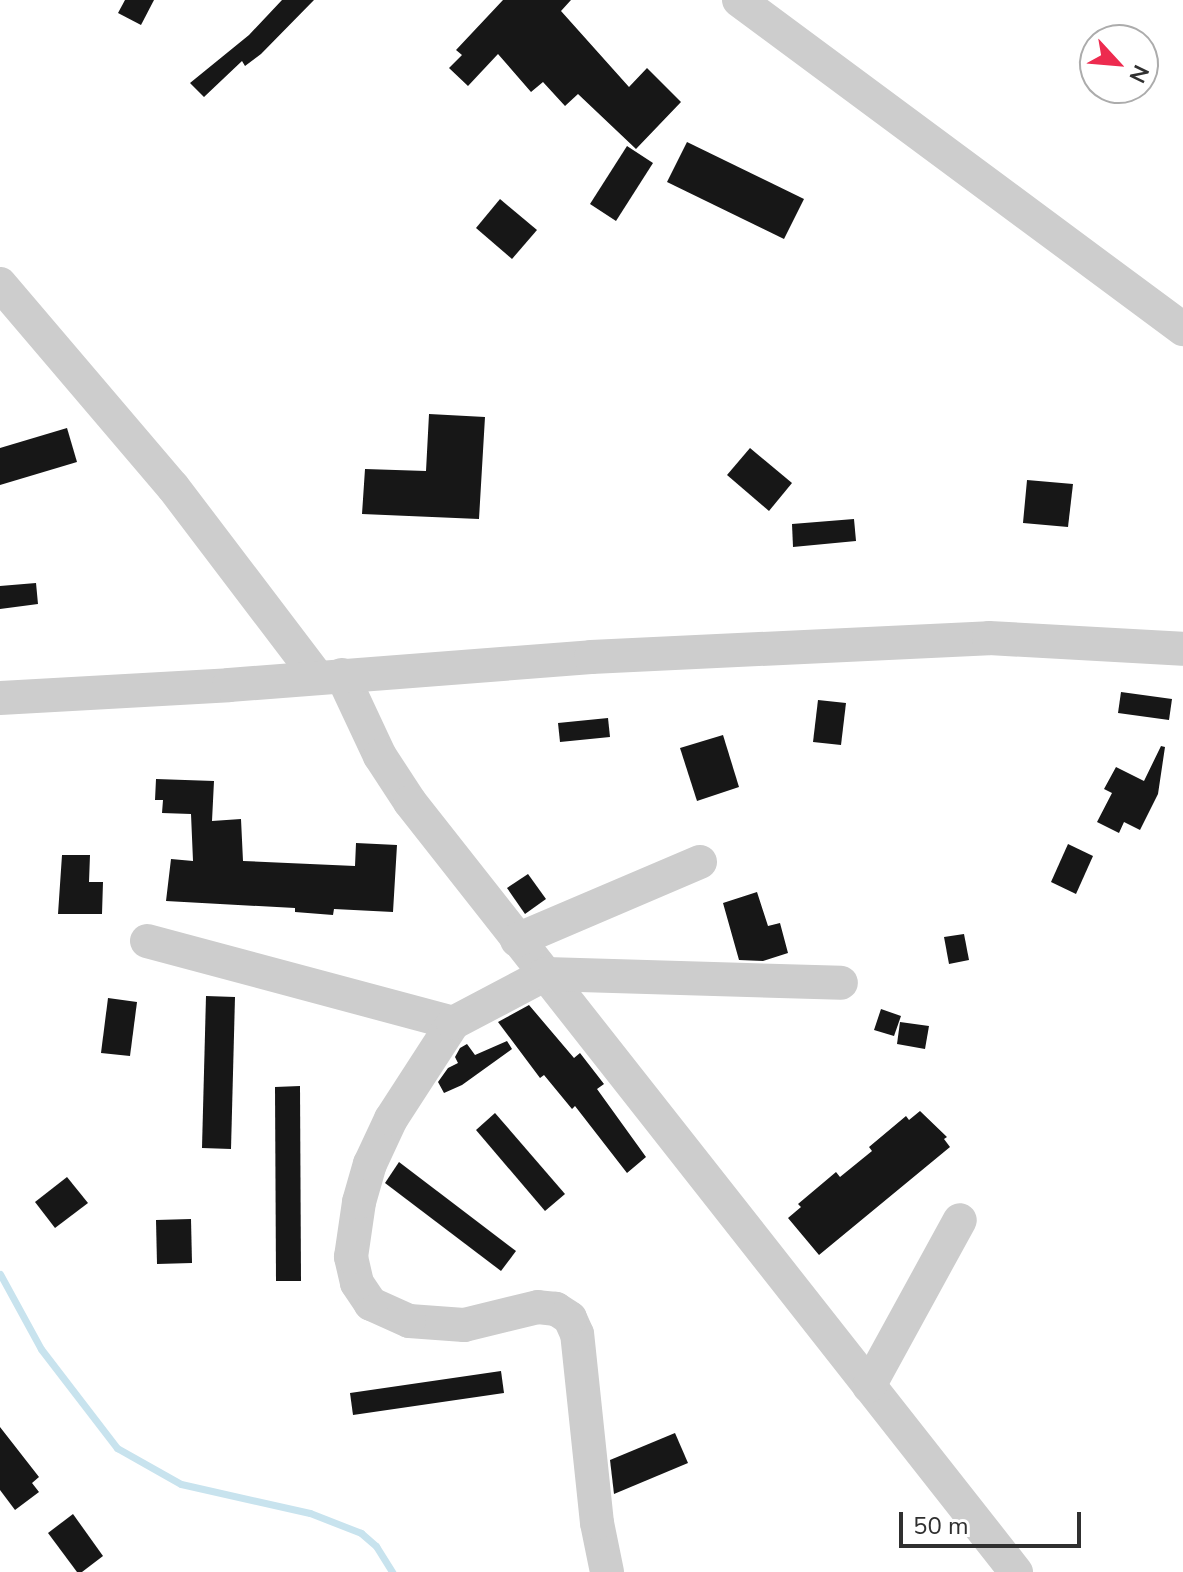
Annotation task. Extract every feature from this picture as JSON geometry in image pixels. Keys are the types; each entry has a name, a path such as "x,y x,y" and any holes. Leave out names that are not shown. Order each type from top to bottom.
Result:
{"street":[{"path":"739,0 1183,329"},
{"path":"0,284 330,676 410,802 1016,1572"},
{"path":"0,698 591,657 989,638 1183,649"},
{"path":"517,940 700,862"},
{"path":"147,941 453,1023"},
{"path":"607,1572 597,1523 577,1334 570,1318 556,1309 538,1307 464,1325 409,1321 371,1304 357,1283 351,1257 370,1164 391,1119 453,1023 546,974 841,983"},
{"path":"869,1386 960,1220"}],"building":[{"path":"125,0 154,0 141,25 118,13"},
{"path":"282,0 314,0 261,54 245,66 242,61 204,97 190,83 249,35"},
{"path":"503,0 571,0 561,11 629,87 647,68 681,102 636,149 578,94 565,106 543,82 531,92 498,54 468,86 449,68 462,55 456,50"},
{"path":"687,142 804,199 784,239 667,182"},
{"path":"627,146 653,163 616,221 590,204"},
{"path":"500,199 537,230 512,259 476,228"},
{"path":"429,414 485,417 479,519 362,514 365,469 426,471"},
{"path":"67,428 77,462 0,485 0,448"},
{"path":"750,448 792,483 769,511 727,475"},
{"path":"1027,480 1073,484 1068,527 1023,523"},
{"path":"854,519 856,541 793,547 792,524"},
{"path":"36,583 38,604 0,609 0,586"},
{"path":"1121,692 1172,699 1169,720 1118,713"},
{"path":"818,700 846,703 841,745 813,742"},
{"path":"608,718 610,737 560,742 558,723"},
{"path":"723,735 739,787 697,801 680,748"},
{"path":"1161,746 1165,747 1158,794 1140,830 1124,822 1119,833 1097,822 1112,793 1104,789 1116,767 1144,781"},
{"path":"156,779 214,781 212,821 241,819 243,861 355,866 356,843 397,845 393,912 334,909 333,915 295,912 295,908 166,901 171,859 193,861 191,814 162,813 163,800 155,800"},
{"path":"1068,844 1093,856 1076,894 1051,882"},
{"path":"62,855 90,855 89,882 103,882 102,914 58,914"},
{"path":"528,874 546,899 525,914 507,888"},
{"path":"757,892 768,926 780,923 788,953 763,961 739,960 723,903"},
{"path":"964,934 969,960 949,964 944,937"},
{"path":"206,996 235,997 231,1149 202,1148"},
{"path":"108,998 137,1002 130,1056 101,1053"},
{"path":"529,1005 574,1058 580,1053 604,1084 597,1089 646,1157 627,1173 575,1106 572,1109 544,1075 540,1078 498,1022"},
{"path":"881,1009 901,1016 894,1036 874,1030"},
{"path":"900,1022 929,1026 925,1049 897,1044"},
{"path":"507,1041 512,1049 462,1085 444,1093 438,1082 448,1068 458,1063 455,1057 460,1048 467,1044 475,1055"},
{"path":"300,1086 301,1281 276,1281 275,1087"},
{"path":"920,1111 947,1137 944,1139 950,1147 819,1255 788,1218 801,1207 798,1204 836,1172 840,1177 872,1151 869,1147 906,1116 909,1120"},
{"path":"495,1113 565,1194 545,1211 476,1130"},
{"path":"399,1162 516,1251 501,1271 385,1183"},
{"path":"67,1177 88,1203 55,1228 35,1202"},
{"path":"191,1219 192,1263 157,1264 156,1220"},
{"path":"501,1371 504,1393 353,1415 350,1393"},
{"path":"0,1427 39,1477 32,1483 39,1492 15,1510 0,1490"},
{"path":"675,1433 688,1463 614,1494 610,1460"},
{"path":"73,1514 103,1556 82,1572 77,1572 48,1533"}],"waterway":[{"path":"0,1274 41,1349 117,1448 181,1484 310,1513 361,1533 376,1546 392,1572"}]}
